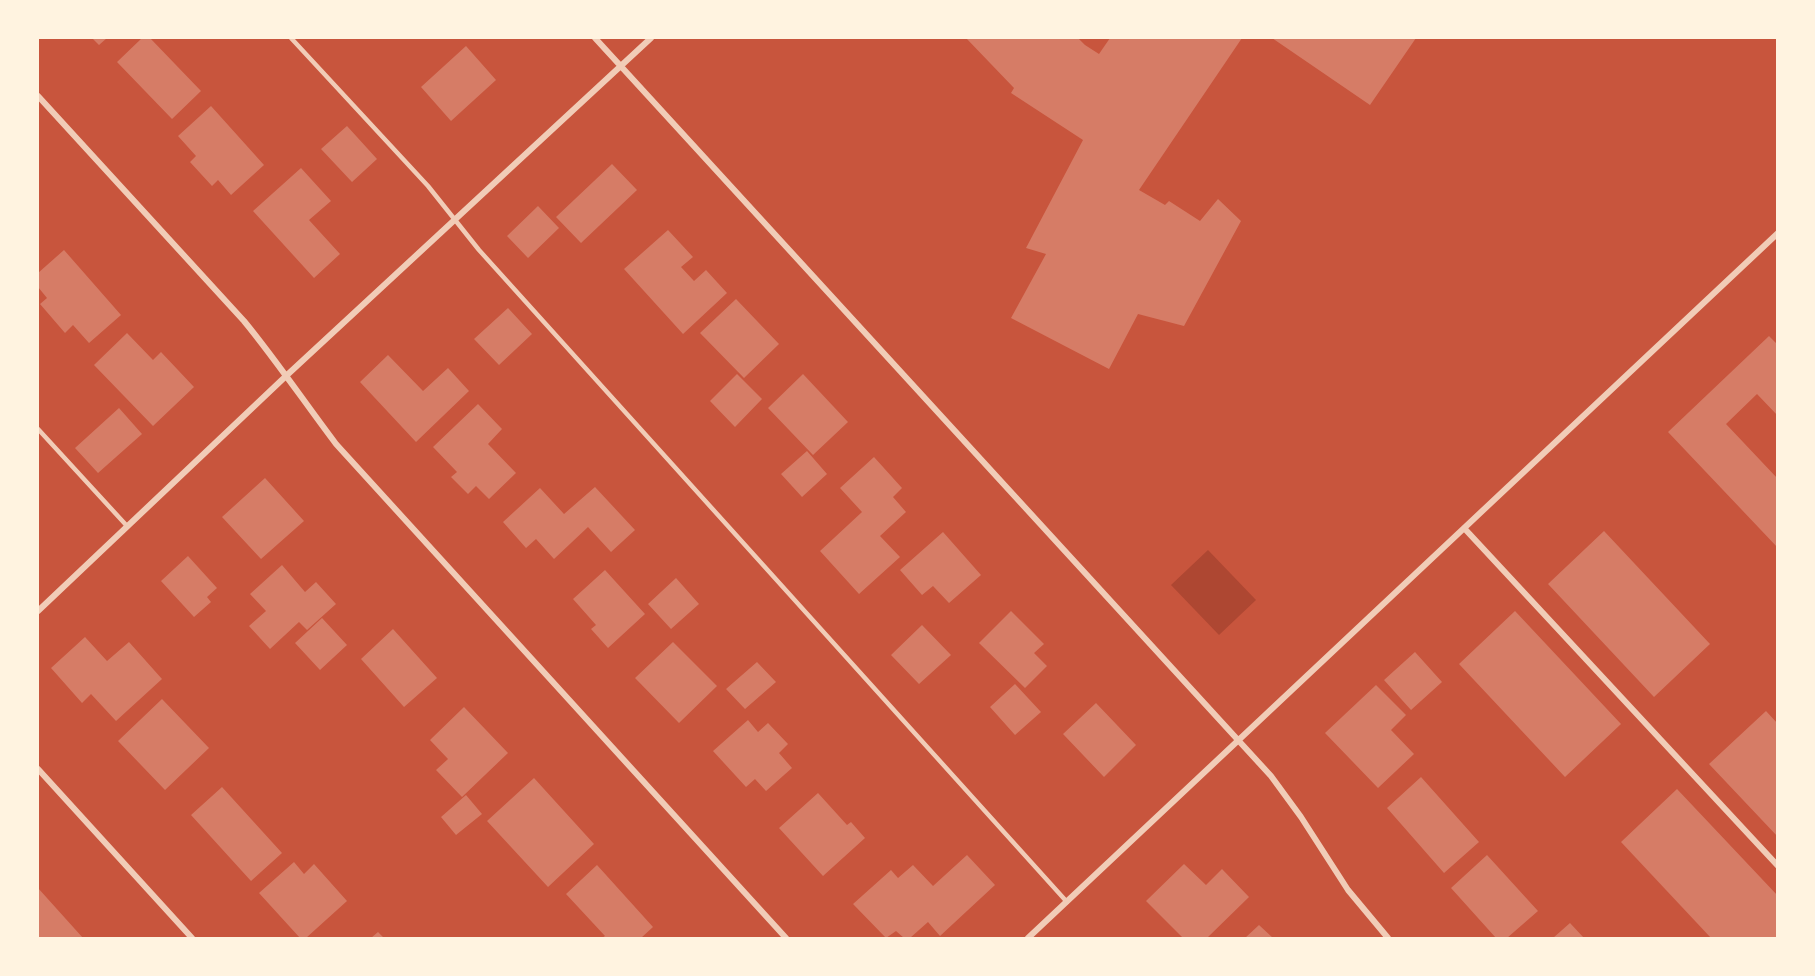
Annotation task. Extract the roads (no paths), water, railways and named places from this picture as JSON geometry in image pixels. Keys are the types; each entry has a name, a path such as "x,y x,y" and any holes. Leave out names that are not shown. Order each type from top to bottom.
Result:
{"street":[{"path":"595,38 1238,740 1284,793 1348,890 1388,939"},
{"path":"38,611 286,376 651,38"},
{"path":"38,96 244,321 336,444 786,939"},
{"path":"1028,939 1778,233"},
{"path":"1464,528 1778,866"},
{"path":"38,769 192,939"}],"lane":[{"path":"291,38 428,186 494,268 1067,902"},
{"path":"38,429 127,526"}]}
